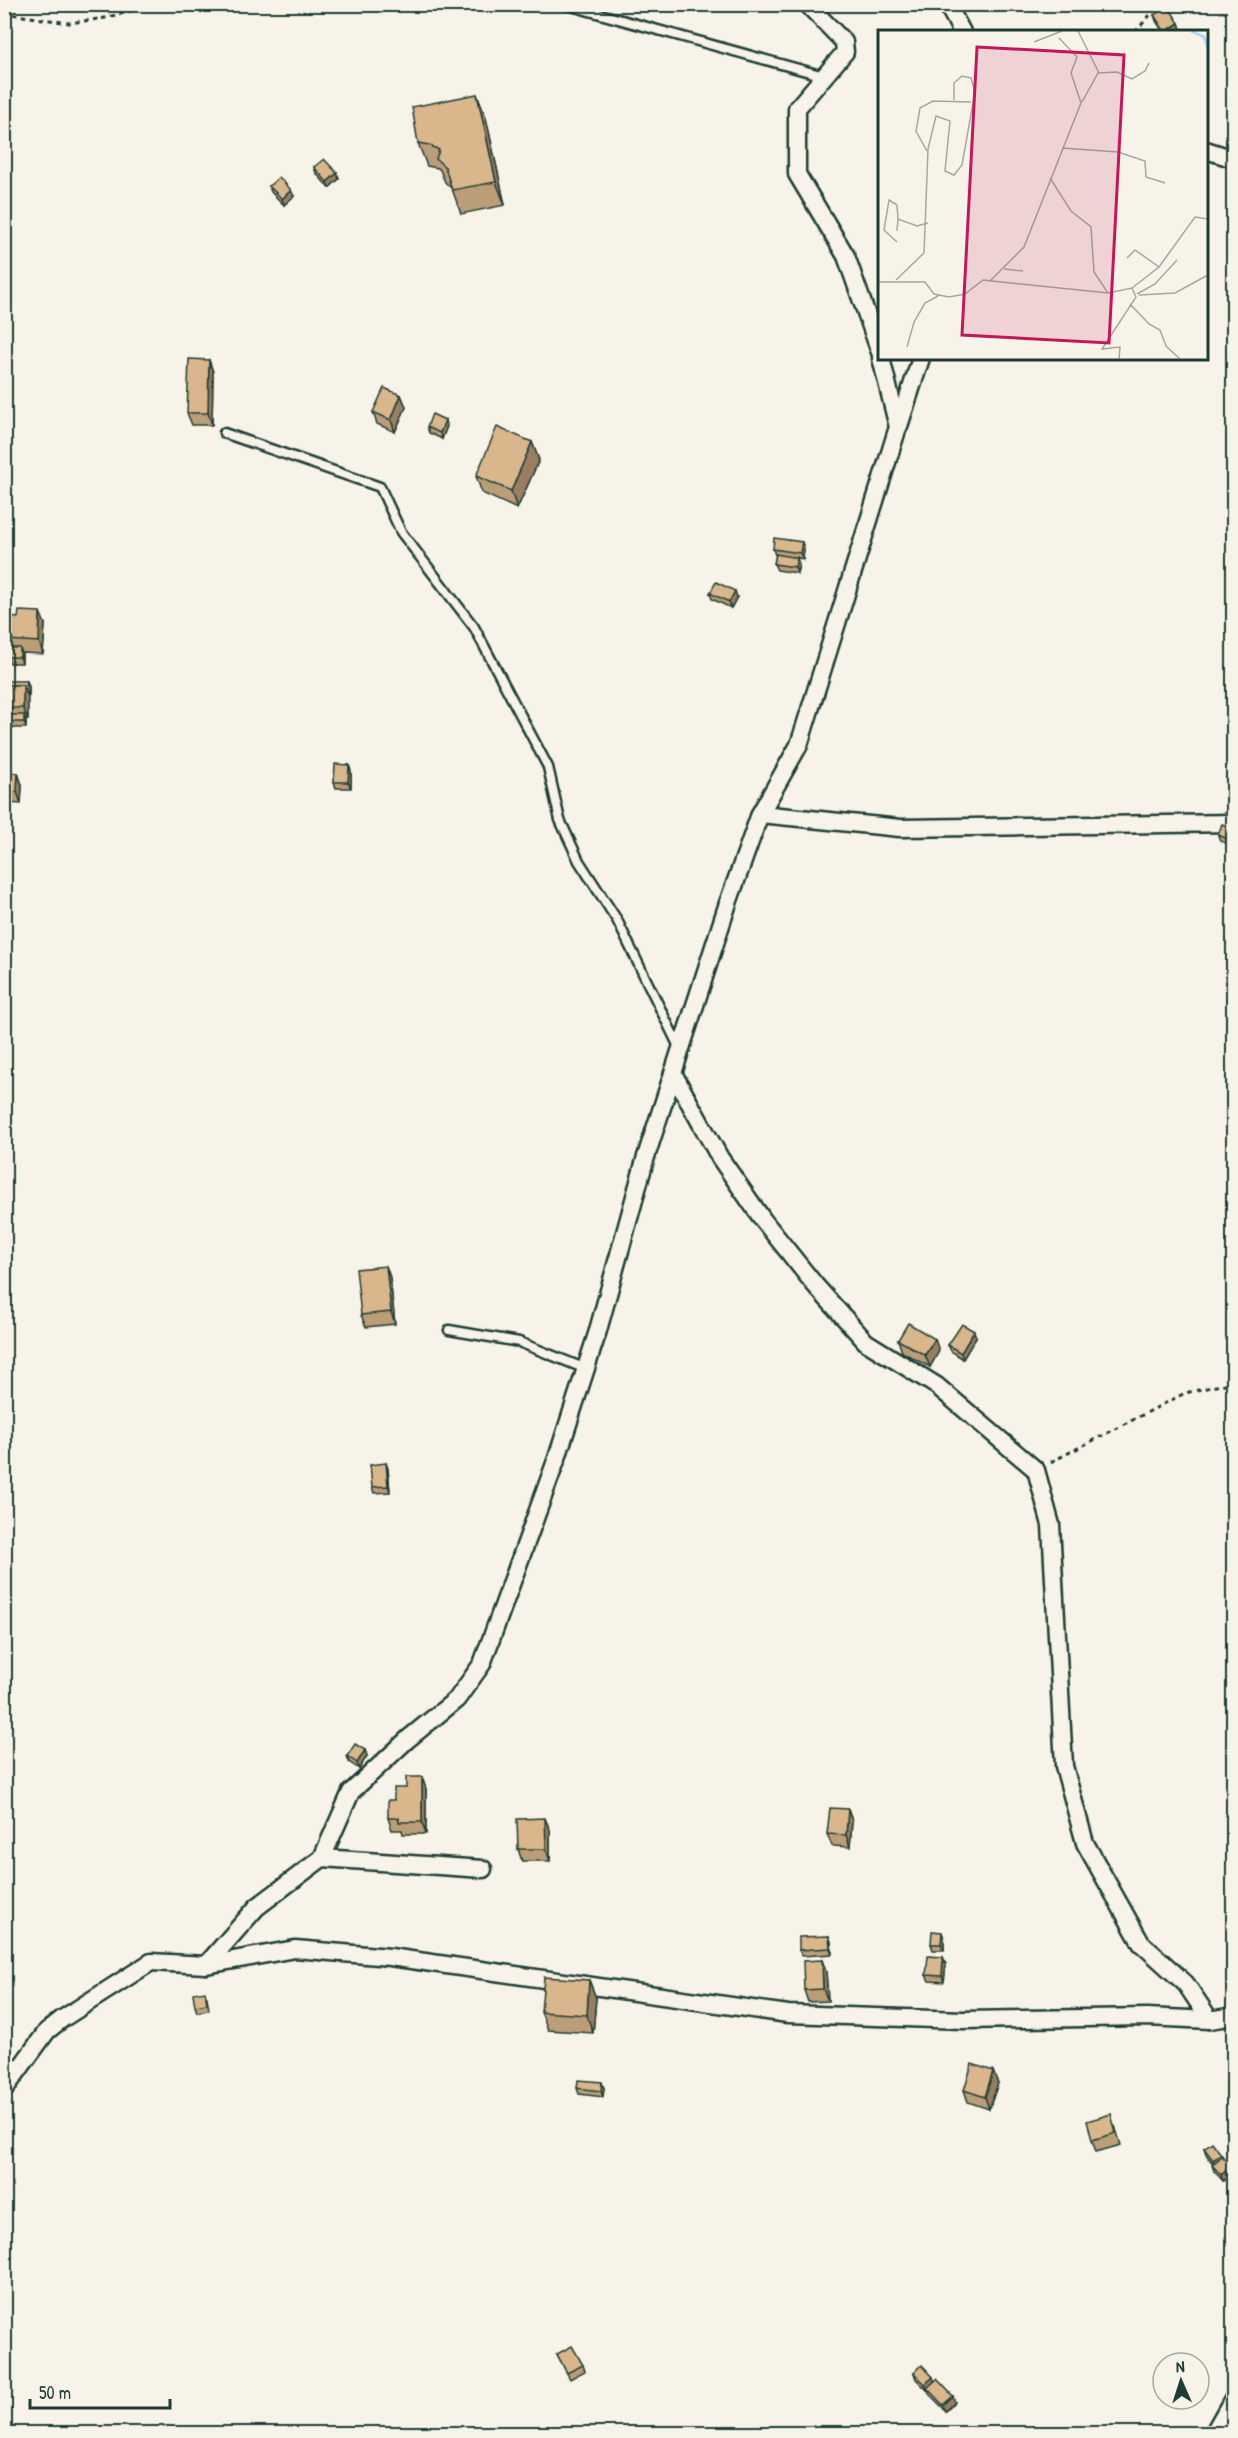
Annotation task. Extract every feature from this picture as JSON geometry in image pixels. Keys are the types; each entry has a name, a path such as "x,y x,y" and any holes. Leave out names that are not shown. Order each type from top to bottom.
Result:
{"street":[{"path":"807,4 844,42 845,52 797,108 797,174 846,256 878,349"},
{"path":"947,4 961,30"},
{"path":"1208,151 1233,159"},
{"path":"881,360 898,427"},
{"path":"206,1965 257,1908 322,1858 351,1792 408,1739 457,1699 482,1664 557,1458 586,1369 645,1160 728,903 760,814 799,745 920,360"},
{"path":"760,814 900,828 1233,824"},
{"path":"674,1073 720,1158 763,1220 815,1285 866,1342 937,1386 1036,1470 1051,1525 1064,1766 1085,1843 1141,1943 1185,1984 1209,2020"},
{"path":"322,1858 483,1869"},
{"path":"4,2090 47,2031 151,1962 206,1965 295,1949 390,1957 788,2014 963,2020 1147,2017 1209,2020 1233,2016"},
{"path":"1213,2433 1233,2397"}],"lane":[{"path":"564,4 824,76"},
{"path":"224,433 380,487 401,532 479,637 549,767 560,820 579,861 617,920 681,1050"},
{"path":"449,1330 519,1342 586,1369"}],"path":[{"path":"4,13 69,23 105,18 155,4"},
{"path":"1137,30 1161,4"},
{"path":"1036,1470 1185,1393 1233,1382"}],"building":[{"path":"1168,6 1179,23 1168,30 1164,30 1154,15"},
{"path":"477,94 496,182 452,190 445,167 436,159 439,150 418,143 412,107"},
{"path":"324,159 337,173 327,182 314,167"},
{"path":"279,177 291,190 282,199 269,186"},
{"path":"189,359 209,360 208,413 187,413"},
{"path":"384,388 401,395 391,420 373,412"},
{"path":"432,414 445,420 440,433 427,427"},
{"path":"497,427 532,442 511,491 476,476"},
{"path":"774,538 802,542 800,553 773,549"},
{"path":"776,554 797,558 795,567 774,564"},
{"path":"716,582 735,591 729,602 710,593"},
{"path":"19,611 40,612 39,642 8,640 9,617 18,618"},
{"path":"7,648 20,648 20,657 7,657"},
{"path":"6,681 27,681 26,690 23,685 6,685"},
{"path":"4,685 23,685 23,708 4,708"},
{"path":"10,715 24,715 24,722 10,722"},
{"path":"335,764 349,765 348,782 334,782"},
{"path":"4,772 18,773 17,792 5,791 4,795"},
{"path":"1222,824 1233,828 1233,841 1218,835"},
{"path":"386,1266 391,1312 361,1315 356,1269"},
{"path":"908,1323 935,1339 925,1355 898,1340"},
{"path":"962,1324 974,1331 961,1353 948,1345"},
{"path":"386,1463 388,1486 372,1487 370,1465"},
{"path":"355,1744 365,1750 357,1763 347,1756"},
{"path":"406,1777 422,1777 422,1822 399,1822 399,1818 388,1818 388,1800 394,1800 394,1788 406,1788"},
{"path":"830,1808 848,1809 846,1835 827,1834"},
{"path":"545,1818 546,1849 518,1849 517,1819"},
{"path":"932,1931 942,1932 941,1944 931,1944"},
{"path":"829,1936 830,1948 799,1950 799,1937"},
{"path":"928,1956 943,1957 942,1976 926,1975"},
{"path":"822,1960 823,1989 804,1990 803,1961"},
{"path":"544,1977 589,1980 587,2015 541,2012"},
{"path":"205,1991 207,2004 195,2006 193,1993"},
{"path":"972,2064 993,2071 985,2097 964,2090"},
{"path":"578,2080 602,2082 601,2091 577,2088"},
{"path":"1111,2114 1116,2133 1092,2140 1087,2121"},
{"path":"1212,2142 1221,2154 1213,2160 1204,2148"},
{"path":"1222,2156 1231,2166 1221,2175 1212,2165"},
{"path":"572,2346 583,2365 567,2373 557,2354"},
{"path":"922,2365 933,2377 925,2384 914,2373"},
{"path":"937,2379 953,2396 943,2405 927,2388"}]}
